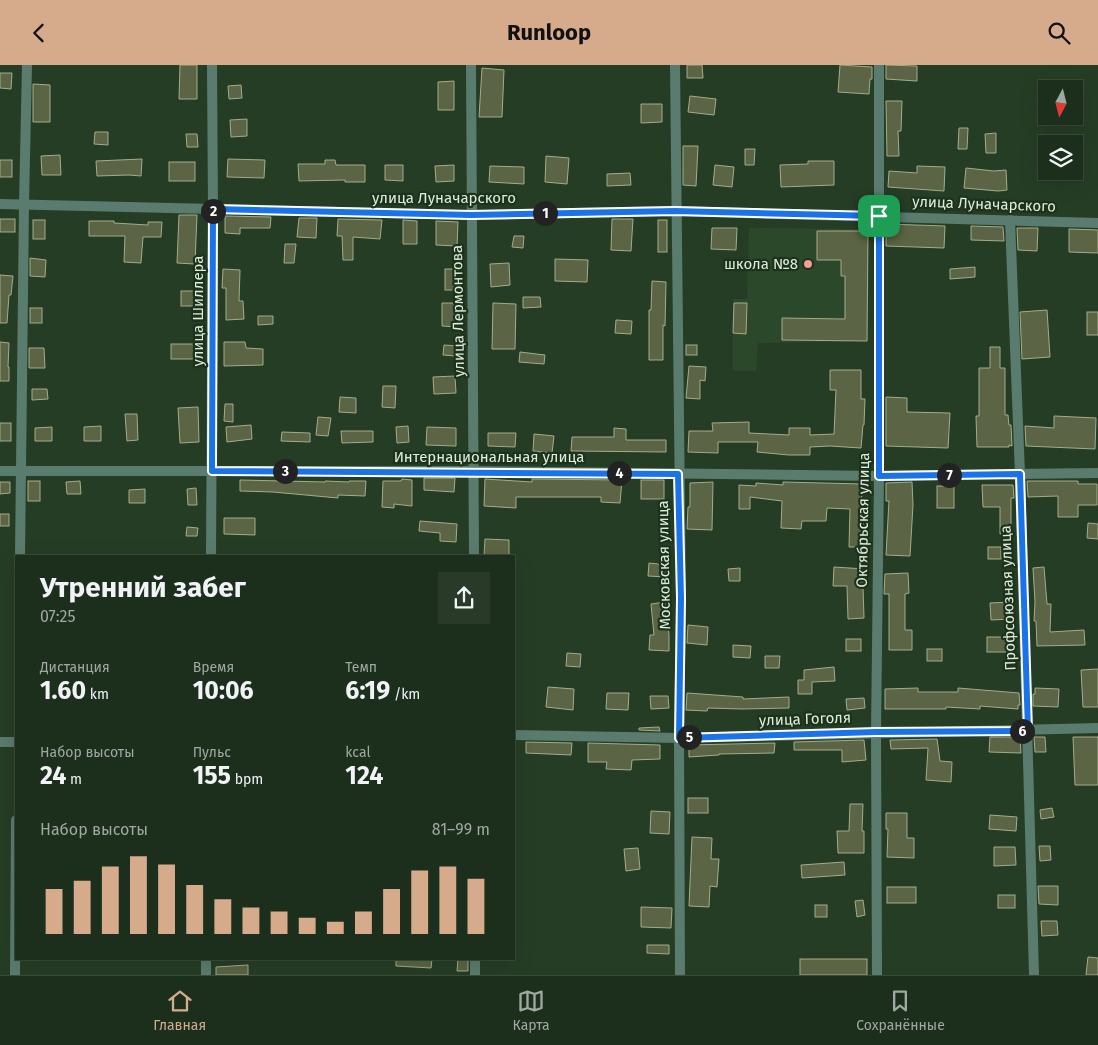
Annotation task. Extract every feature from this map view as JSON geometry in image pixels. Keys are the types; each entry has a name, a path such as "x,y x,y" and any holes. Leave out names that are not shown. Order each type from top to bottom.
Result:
{"street":[{"path":"20,555 27,65"},
{"name":"улица Шиллера","path":"211,555 212,65"},
{"name":"улица Лермонтова","path":"471,65 475,471 474,555"},
{"name":"Московская улица","path":"675,65 675,211 681,598 679,738 680,975"},
{"name":"Октябрьская улица","path":"877,975 878,65"},
{"name":"улица Луначарского","path":"0,204 471,215 675,211 1098,223"},
{"name":"Профсоюзная улица","path":"1010,221 1020,474 1034,975"},
{"name":"Интернациональная улица","path":"0,471 475,471 879,476 1098,473"},
{"name":"улица Гоголя","path":"515,735 679,738 1098,728"},
{"path":"0,742 15,742"},
{"path":"15,960 15,975"},
{"path":"206,960 206,975"},
{"path":"475,960 475,975"}],"shaded area":[{"name":"школа №8","path":"749,228 867,229 868,341 758,343 756,371 733,371 733,299 747,299"}],"building":[{"path":"180,65 197,65 197,99 179,99"},
{"path":"687,65 702,65 703,78 687,78"},
{"path":"840,65 872,67 869,94 838,92"},
{"path":"886,65 917,66 917,81 886,79"},
{"path":"482,68 504,70 502,117 479,117"},
{"path":"0,73 12,73 11,89 0,88"},
{"path":"454,81 454,110 438,110 438,82"},
{"path":"33,84 50,85 50,122 33,122"},
{"path":"241,85 242,98 229,99 228,86"},
{"path":"690,96 716,99 714,115 688,112"},
{"path":"886,101 902,101 901,131 898,131 899,156 887,156"},
{"path":"641,104 662,104 662,122 641,123"},
{"path":"247,119 247,136 231,137 230,120"},
{"path":"959,128 968,128 967,149 958,149"},
{"path":"95,132 108,132 108,145 94,144"},
{"path":"996,133 996,153 986,153 985,134"},
{"path":"186,134 197,134 198,147 187,147"},
{"path":"683,146 698,146 696,186 683,185"},
{"path":"745,149 755,149 754,165 745,165"},
{"path":"60,155 61,175 42,175 41,156"},
{"path":"546,156 569,158 567,184 545,182"},
{"path":"142,159 141,176 97,176 96,161"},
{"path":"228,159 265,160 264,178 227,177"},
{"path":"0,160 12,160 12,177 0,177"},
{"path":"325,160 335,160 336,165 365,165 365,182 345,182 345,180 299,181 298,164 325,164"},
{"path":"808,161 834,161 834,185 781,187 780,165 808,164"},
{"path":"169,162 195,162 195,181 169,181"},
{"path":"385,165 403,165 403,181 385,180"},
{"path":"454,165 454,181 436,182 435,166"},
{"path":"715,165 734,167 732,187 713,185"},
{"path":"490,166 524,167 524,184 489,182"},
{"path":"917,166 945,167 944,191 888,187 889,171 917,173"},
{"path":"966,168 994,171 1006,170 1007,190 964,188"},
{"path":"630,173 631,185 607,186 607,174"},
{"path":"179,215 197,215 195,264 177,263"},
{"path":"225,216 271,217 270,228 240,228 240,234 225,233"},
{"path":"299,218 317,218 316,238 297,237"},
{"path":"0,219 15,219 15,232 0,232"},
{"path":"338,219 382,220 380,239 353,237 353,260 343,260 342,236 337,236"},
{"path":"612,219 633,219 631,251 611,250"},
{"path":"33,220 45,220 45,239 33,239"},
{"path":"403,220 417,221 417,244 403,244"},
{"path":"658,220 667,220 667,252 658,252"},
{"path":"89,221 114,221 114,223 148,225 148,222 162,222 161,237 143,237 141,263 124,262 125,236 89,236"},
{"path":"436,221 458,222 457,246 436,245"},
{"path":"886,224 945,226 944,248 886,246"},
{"path":"971,226 1003,227 1004,241 971,240"},
{"path":"712,228 737,228 736,250 711,249"},
{"path":"1017,228 1038,228 1037,251 1018,250"},
{"path":"1069,229 1098,230 1098,253 1069,252"},
{"path":"817,231 868,231 867,341 782,340 782,318 845,319 845,276 841,276 841,260 817,260"},
{"path":"514,236 524,236 523,248 512,247"},
{"path":"285,244 296,244 294,263 284,263"},
{"path":"30,258 46,260 45,277 30,276"},
{"path":"555,259 588,260 587,282 555,281"},
{"path":"509,263 510,285 491,287 490,264"},
{"path":"975,267 975,277 950,279 950,269"},
{"path":"223,269 240,270 239,301 243,301 244,319 226,320 226,288 222,288"},
{"path":"445,269 454,269 454,290 445,290"},
{"path":"0,275 13,276 11,295 9,295 7,323 0,323"},
{"path":"652,281 666,282 663,360 649,360 649,310 651,310"},
{"path":"181,291 196,291 196,306 181,306"},
{"path":"523,297 540,297 541,307 523,308"},
{"path":"442,303 455,303 456,327 442,326"},
{"path":"493,303 516,304 515,349 492,349"},
{"path":"734,303 747,303 746,334 733,333"},
{"path":"30,308 42,308 42,323 30,323"},
{"path":"1047,310 1050,357 1022,359 1020,312"},
{"path":"1087,312 1098,312 1098,335 1087,335"},
{"path":"258,316 273,316 273,324 258,325"},
{"path":"616,320 632,321 631,334 615,333"},
{"path":"0,342 9,343 9,381 0,381"},
{"path":"224,342 245,342 246,348 263,349 263,365 224,366"},
{"path":"171,344 197,344 197,359 171,359"},
{"path":"444,345 457,346 456,356 443,355"},
{"path":"686,345 697,345 697,355 686,355"},
{"path":"990,347 1000,347 1000,368 1005,368 1005,415 1008,415 1009,425 1011,425 1012,446 1009,445 1009,447 977,447 976,416 979,416 979,368 990,368"},
{"path":"29,348 44,348 45,368 29,368"},
{"path":"520,352 545,355 544,364 519,362"},
{"path":"689,366 706,367 705,381 700,380 700,399 686,398"},
{"path":"830,370 861,370 861,399 865,399 861,448 810,447 810,455 789,455 757,452 758,442 718,442 718,453 688,452 689,431 713,431 712,423 749,422 749,433 789,435 789,428 810,428 810,435 834,434 836,390 830,390"},
{"path":"455,376 456,393 434,394 433,377"},
{"path":"383,386 396,386 395,408 382,407"},
{"path":"32,389 47,389 48,399 32,400"},
{"path":"340,397 356,398 356,413 339,412"},
{"path":"886,397 907,398 907,412 950,413 948,448 886,446"},
{"path":"225,404 233,404 233,422 224,421"},
{"path":"198,407 199,442 180,443 178,408"},
{"path":"125,414 137,414 138,440 127,441"},
{"path":"1054,416 1096,418 1095,449 1026,446 1025,426 1054,428"},
{"path":"318,417 331,418 328,436 316,435"},
{"path":"0,423 11,423 11,441 0,441"},
{"path":"251,425 252,439 227,442 226,427"},
{"path":"101,426 101,441 84,441 84,427"},
{"path":"408,426 409,442 397,443 396,427"},
{"path":"52,427 52,441 35,441 35,428"},
{"path":"427,427 456,428 456,446 426,445"},
{"path":"614,428 626,429 626,440 666,440 666,452 571,451 572,437 614,437"},
{"path":"341,431 373,431 373,442 342,443"},
{"path":"282,432 310,433 310,442 281,441"},
{"path":"488,433 516,433 515,447 488,446"},
{"path":"534,434 554,436 552,453 533,451"},
{"path":"424,478 455,478 454,492 424,490"},
{"path":"402,479 412,480 412,506 394,504 394,508 382,507 383,481 401,481"},
{"path":"485,479 532,482 532,479 622,480 620,503 601,502 601,497 516,497 516,508 484,506"},
{"path":"240,480 366,481 365,496 338,495 338,498 240,491"},
{"path":"641,480 664,480 664,499 641,499"},
{"path":"28,481 40,481 40,501 28,501"},
{"path":"80,481 81,494 67,494 66,482"},
{"path":"1027,481 1078,481 1078,484 1097,484 1097,505 1078,505 1078,517 1058,517 1058,496 1028,497"},
{"path":"0,482 10,482 10,493 0,494"},
{"path":"713,482 712,530 687,529 688,507 690,507 690,483"},
{"path":"783,482 862,484 861,517 864,517 863,547 849,547 850,509 827,508 826,521 802,521 801,529 781,528 782,501 750,497 750,509 739,509 739,485 756,486 756,483 783,485"},
{"path":"912,482 913,505 910,556 886,555 889,501 886,501 886,483"},
{"path":"982,485 1013,485 1014,498 1011,498 1011,534 1000,534 1000,507 983,507"},
{"path":"937,486 954,486 954,508 937,508"},
{"path":"196,488 197,505 188,505 187,489"},
{"path":"145,489 145,503 129,503 129,490"},
{"path":"0,514 9,514 9,526 0,526"},
{"path":"224,518 255,518 255,535 224,534"},
{"path":"420,521 457,524 456,542 440,541 440,533 419,531"},
{"path":"1088,523 1098,524 1098,539 1087,538"},
{"path":"187,527 198,528 197,536 186,536"},
{"path":"485,539 509,540 509,555 484,555"},
{"path":"988,547 1001,547 1001,559 988,559"},
{"path":"649,563 667,565 666,577 648,576"},
{"path":"834,567 865,569 865,587 863,587 864,618 848,619 847,586 833,586"},
{"path":"1044,567 1047,604 1051,604 1050,632 1084,630 1085,645 1037,646 1036,621 1034,621 1033,568"},
{"path":"740,568 740,581 729,581 728,569"},
{"path":"908,573 909,593 905,594 905,630 912,630 912,650 889,650 889,594 884,594 885,574"},
{"path":"666,602 669,651 649,650 650,635 654,635 651,604"},
{"path":"1012,602 1012,619 991,620 990,603"},
{"path":"688,625 708,627 707,645 687,643"},
{"path":"987,637 1013,637 1013,652 987,652"},
{"path":"846,639 861,639 861,651 846,651"},
{"path":"733,645 751,646 750,658 733,657"},
{"path":"927,649 942,649 942,661 927,661"},
{"path":"567,653 581,654 580,667 566,666"},
{"path":"765,656 780,656 779,668 765,668"},
{"path":"834,667 835,681 812,682 812,694 798,694 798,680 804,680 804,670"},
{"path":"1098,669 1098,707 1083,707 1081,670"},
{"path":"548,687 574,689 573,710 546,707"},
{"path":"918,688 918,692 958,692 958,688 1019,693 1020,705 1018,705 1018,709 980,706 980,709 946,707 946,709 885,709 885,689"},
{"path":"1035,688 1059,689 1058,707 1033,706"},
{"path":"607,693 629,693 628,710 606,709"},
{"path":"687,693 743,697 743,699 789,697 789,708 708,708 707,711 686,710"},
{"path":"650,696 668,696 669,708 651,709"},
{"path":"864,698 865,708 847,710 846,699"},
{"path":"659,727 660,731 639,730 639,728"},
{"path":"990,737 1020,737 1021,753 989,752"},
{"path":"1034,737 1045,737 1046,752 1035,752"},
{"path":"1073,737 1098,737 1098,785 1075,785"},
{"path":"937,739 940,761 952,762 951,782 926,780 928,748 891,749 890,740"},
{"path":"864,740 866,760 842,762 842,750 794,750 794,742"},
{"path":"526,742 572,743 571,755 526,753"},
{"path":"588,743 660,745 660,759 632,760 631,770 606,769 607,762 588,762"},
{"path":"775,743 774,753 719,754 689,757 689,745"},
{"path":"688,798 708,798 708,813 688,813"},
{"path":"850,804 863,804 862,831 864,831 864,853 838,853 837,831 849,831"},
{"path":"1052,808 1054,817 1041,819 1040,810"},
{"path":"651,811 670,812 669,834 650,833"},
{"path":"886,813 907,813 907,838 914,838 914,858 887,857 888,829 886,829"},
{"path":"990,815 1017,817 1016,831 989,829"},
{"path":"692,837 712,838 711,859 719,859 717,887 710,886 709,907 689,906"},
{"path":"1039,846 1050,846 1051,860 1040,861"},
{"path":"994,847 1015,847 1016,865 994,866"},
{"path":"638,848 640,869 626,871 624,849"},
{"path":"844,862 845,875 802,878 801,865"},
{"path":"1038,886 1058,886 1058,905 1039,904"},
{"path":"887,887 916,887 916,903 887,903"},
{"path":"998,895 1015,895 1015,908 998,908"},
{"path":"863,900 865,915 857,917 855,901"},
{"path":"815,905 827,905 827,917 815,917"},
{"path":"641,907 672,908 671,928 641,927"},
{"path":"1041,921 1057,921 1058,935 1042,936"},
{"path":"647,945 669,945 669,954 647,953"},
{"path":"1088,957 1098,958 1098,975 1086,975"},
{"path":"800,959 867,959 867,975 800,975"},
{"path":"396,960 432,960 431,968 396,966"},
{"path":"458,960 468,960 468,971 457,971"},
{"path":"248,965 248,975 216,975 216,967"}],"place":[{"name":"школа №8","path":"808,264"}],"route":[{"path":"213,209 471,215 675,211 879,216 879,476 1020,474 1028,731 876,732 679,738 681,598 678,474 475,471 212,471 213,209"}]}
